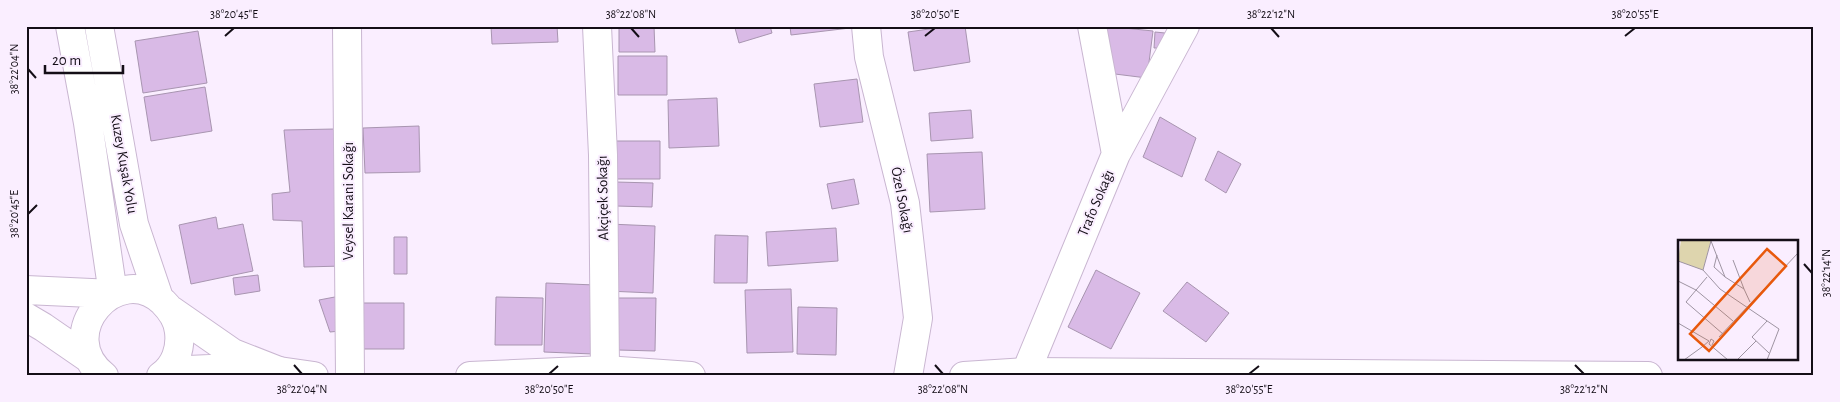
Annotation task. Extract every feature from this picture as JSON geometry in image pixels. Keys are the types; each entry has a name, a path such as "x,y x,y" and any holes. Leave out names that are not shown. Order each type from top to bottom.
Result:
{"street":[{"name":"Kuzey Kuşak Yolu","path":"70,26 88,123 113,294"},
{"name":"Kuzey Kuşak Yolu","path":"100,26 134,224 165,304 178,325 180,342 176,358 164,374"},
{"name":"Veysel Karani Sokağı","path":"347,26 350,376"},
{"name":"Akçiçek Sokağı","path":"597,26 603,155 605,370"},
{"name":"Özel Sokağı","path":"866,26 869,57 905,203 918,318 908,376"},
{"name":"Trafo Sokağı","path":"1026,372 1116,154 1092,26"},
{"path":"1116,154 1185,26"},
{"path":"1108,112 1130,129"},
{"path":"26,290 113,294"},
{"path":"96,367 84,343 85,328 91,314 100,302 113,294 128,290 144,291 233,353 274,373"},
{"path":"26,317 43,327 96,367"},
{"path":"164,374 210,369 314,376"},
{"path":"470,376 605,370 690,376"},
{"path":"964,376 1026,372 1648,376"}],"building":[{"path":"491,26 557,26 558,42 492,44"},
{"path":"619,26 654,26 655,52 619,52"},
{"path":"739,26 770,26 772,33 739,43 735,28"},
{"path":"790,26 850,26 850,28 791,35"},
{"path":"950,26 965,26 970,62 914,71 908,32"},
{"path":"1105,26 1153,31 1147,78 1107,73"},
{"path":"198,31 207,83 143,93 135,41"},
{"path":"1155,32 1165,33 1164,48 1154,48"},
{"path":"618,56 667,56 667,95 618,95"},
{"path":"857,79 863,122 820,127 814,84"},
{"path":"205,87 212,131 151,141 144,97"},
{"path":"717,98 719,146 669,148 668,100"},
{"path":"971,110 973,138 931,141 929,113"},
{"path":"1160,117 1196,138 1182,177 1143,157"},
{"path":"419,126 420,172 365,173 363,128"},
{"path":"335,129 343,266 304,267 302,221 273,220 272,194 290,192 284,130"},
{"path":"616,141 660,141 660,179 616,179"},
{"path":"1218,151 1241,164 1226,193 1205,180"},
{"path":"982,152 985,209 930,212 927,154"},
{"path":"854,179 859,204 832,209 827,184"},
{"path":"616,182 653,183 652,207 616,206"},
{"path":"216,217 218,229 243,224 253,271 191,284 179,225"},
{"path":"609,224 655,226 653,293 607,291"},
{"path":"836,228 838,261 768,266 766,232"},
{"path":"715,235 748,236 747,283 714,283"},
{"path":"394,237 407,237 407,274 394,274"},
{"path":"1096,270 1140,293 1111,349 1068,327"},
{"path":"258,275 260,291 235,295 233,278"},
{"path":"1187,282 1229,313 1206,342 1163,311"},
{"path":"546,283 595,285 593,354 544,352"},
{"path":"791,289 793,352 747,353 745,290"},
{"path":"340,296 340,331 330,332 319,300"},
{"path":"496,297 543,298 542,345 495,345"},
{"path":"618,298 656,298 655,351 618,350"},
{"path":"357,303 404,303 404,349 357,349"},
{"path":"798,307 837,308 836,355 797,354"}]}
